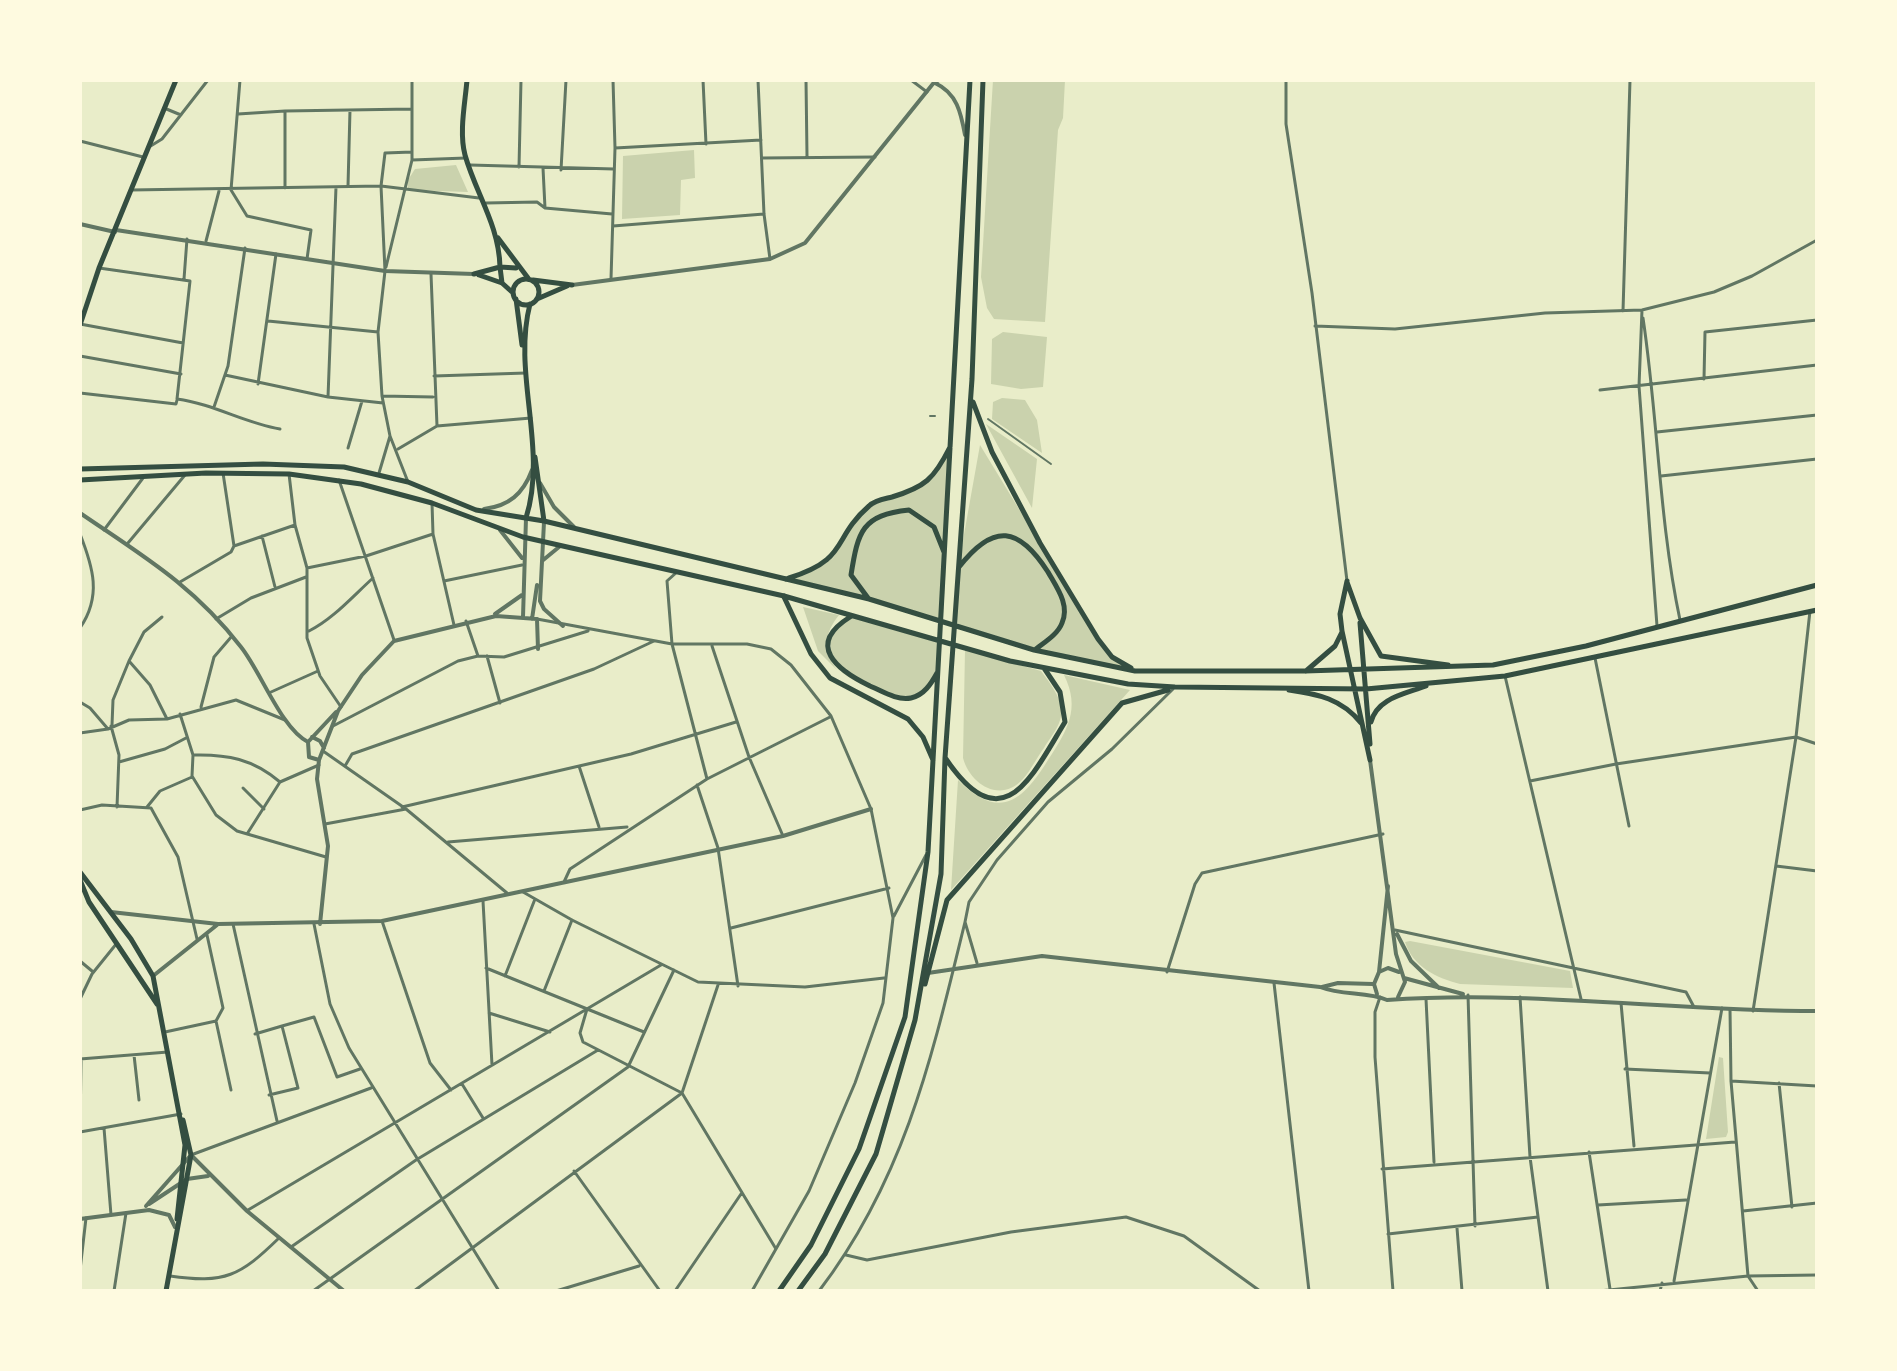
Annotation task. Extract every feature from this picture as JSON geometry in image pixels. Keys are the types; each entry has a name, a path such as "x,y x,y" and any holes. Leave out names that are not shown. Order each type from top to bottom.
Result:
{"main road":[{"path":"80,325 99,268 176,80"},
{"path":"467,80 462,142 466,158 496,233 517,268 538,286 537,299"},
{"path":"779,1291 811,1245 859,1149 905,1017 928,852 970,80"},
{"path":"915,1020 941,874 945,758 971,396 983,80"},
{"path":"496,233 502,283"},
{"path":"474,274 500,267 517,268"},
{"path":"474,274 502,283 515,296 530,304"},
{"path":"544,521 525,353 515,296 517,283 531,280 572,285"},
{"path":"525,353 530,304 572,285"},
{"path":"971,396 992,452 1040,543 1098,639 1112,657 1135,671"},
{"path":"526,518 532,468 532,432"},
{"path":"786,579 813,571 833,558 856,518 873,503 922,488 939,469 952,443"},
{"path":"80,468 263,464 344,467 379,473 476,510 575,528 869,599 1034,650 1135,671 1364,670 1472,667 1514,662 1817,585"},
{"path":"80,482 90,478 289,474 392,490 523,537 784,596 931,640 1128,684 1354,690 1505,676 1814,610"},
{"path":"869,599 851,575 852,564 856,542 866,527 882,513 909,510 934,527 946,556"},
{"path":"958,568 971,551 987,540 1003,536 1020,538 1032,547 1062,595 1065,610 1062,625 1034,650"},
{"path":"1347,581 1360,618 1381,656 1472,667"},
{"path":"1347,581 1340,614 1342,631 1354,690 1367,726"},
{"path":"784,596 811,654 830,678 908,719 923,737 934,761"},
{"path":"850,617 832,629 829,639 830,651 843,673 894,697 909,699 922,694 939,669"},
{"path":"1360,618 1370,760"},
{"path":"1305,671 1335,646 1342,631"},
{"path":"945,758 961,780 993,799 1011,796 1027,785 1065,722 1060,692 1044,667"},
{"path":"1367,726 1374,710 1383,703 1430,684"},
{"path":"798,1291 825,1254 876,1154 947,900 1122,703 1175,687"},
{"path":"1272,687 1332,699 1367,726"},
{"path":"80,872 153,976 161,1012 188,1156 166,1291"},
{"path":"80,880 89,902 145,981 161,1012"},
{"path":"177,1219 180,1183 185,1176"}],"street":[{"path":"149,147 162,139 208,80"},
{"path":"240,80 231,190 247,216 311,230 307,259"},
{"path":"408,482 390,436 383,403 378,332 385,271 412,160 412,80"},
{"path":"519,167 521,80"},
{"path":"561,170 566,80"},
{"path":"611,279 615,148 613,80"},
{"path":"703,80 706,144"},
{"path":"758,80 764,214 770,259"},
{"path":"806,80 807,156"},
{"path":"911,80 927,92"},
{"path":"1286,80 1286,124 1347,581"},
{"path":"1623,311 1630,80"},
{"path":"572,285 770,259 805,243 937,81 947,88 960,110 967,141"},
{"path":"164,108 181,115"},
{"path":"238,114 412,109"},
{"path":"348,187 350,110"},
{"path":"285,111 285,188"},
{"path":"154,135 162,139"},
{"path":"615,148 761,140"},
{"path":"80,141 143,157"},
{"path":"385,271 381,186 385,153 412,152"},
{"path":"762,158 875,157"},
{"path":"412,160 466,158"},
{"path":"469,165 561,170 614,169"},
{"path":"543,168 545,208"},
{"path":"131,190 381,186 484,200 537,202 545,208 612,214"},
{"path":"328,397 336,187"},
{"path":"206,241 219,190"},
{"path":"613,226 764,214"},
{"path":"80,224 385,271 474,274"},
{"path":"184,280 187,239"},
{"path":"1315,326 1395,329 1545,313 1642,310 1714,292 1752,276 1817,240"},
{"path":"214,407 225,375 245,248"},
{"path":"258,385 276,254"},
{"path":"80,393 176,404 181,374 190,281 99,268"},
{"path":"431,274 433,397 437,426"},
{"path":"1642,310 1653,385 1669,569 1680,621"},
{"path":"1642,310 1639,386 1657,628"},
{"path":"1704,380 1705,332 1817,320"},
{"path":"268,321 378,332"},
{"path":"80,325 184,343"},
{"path":"80,356 181,374"},
{"path":"1600,390 1817,365"},
{"path":"434,376 526,373"},
{"path":"225,375 258,385 383,403"},
{"path":"382,396 433,397"},
{"path":"177,399 214,407 256,425 280,429"},
{"path":"348,448 362,401"},
{"path":"1657,432 1817,415"},
{"path":"930,416 935,416"},
{"path":"397,450 437,426 531,418"},
{"path":"988,419 1051,464"},
{"path":"379,473 390,436"},
{"path":"1661,476 1817,459"},
{"path":"476,510 508,504 527,481 532,468"},
{"path":"180,582 231,552 234,546 223,473"},
{"path":"289,474 295,525 307,568 307,632 318,671 339,709 323,749 317,779 325,824 326,857 317,924 330,1004 371,1088 499,1291"},
{"path":"128,543 185,475"},
{"path":"104,530 144,477"},
{"path":"339,480 394,641"},
{"path":"538,480 554,507 575,528"},
{"path":"432,503 433,534 454,625"},
{"path":"80,513 128,543 180,582 232,636 298,737 320,741 323,749 448,842 510,895"},
{"path":"523,617 522,558 526,518"},
{"path":"538,649 534,619 544,521"},
{"path":"234,546 295,525"},
{"path":"499,529 522,558"},
{"path":"80,534 95,579 90,608 80,628"},
{"path":"307,568 366,556 433,534"},
{"path":"262,536 275,588"},
{"path":"540,563 563,545"},
{"path":"540,563 540,601 544,609 563,626"},
{"path":"443,582 522,565"},
{"path":"662,567 667,581 672,644 707,779"},
{"path":"667,581 679,571"},
{"path":"216,619 233,607 307,577"},
{"path":"307,632 327,622 348,598 373,578"},
{"path":"487,617 522,595"},
{"path":"1753,1011 1814,610"},
{"path":"117,807 119,762 110,727 113,700 144,632 162,617"},
{"path":"319,762 309,757 310,740 394,641 466,621 487,617 523,617 672,644 747,644 771,649 791,665 831,716 871,809 893,918 886,978 875,1032 809,1191 752,1291"},
{"path":"466,621 478,656"},
{"path":"333,726 430,673 478,656 504,657 538,649 591,629"},
{"path":"201,707 214,657 232,636"},
{"path":"345,766 352,754 594,669 654,641"},
{"path":"712,646 749,757 783,836"},
{"path":"487,656 500,704"},
{"path":"1595,658 1629,826"},
{"path":"129,661 150,685 167,719"},
{"path":"271,692 318,671"},
{"path":"1505,676 1581,999"},
{"path":"819,1291 846,1255 911,1125 969,902 997,860 1048,802 1112,749 1175,687"},
{"path":"80,733 129,720 167,719 201,707 244,701 288,722"},
{"path":"80,702 110,727"},
{"path":"180,714 193,755 192,776 216,815 227,825 247,834 326,857"},
{"path":"564,882 570,869 631,826 707,779 831,716"},
{"path":"325,824 694,738 736,722"},
{"path":"1530,781 1616,764 1796,737 1817,744"},
{"path":"119,762 165,749 187,738"},
{"path":"193,755 220,755 253,762 280,782"},
{"path":"1370,760 1405,986 1398,997"},
{"path":"247,834 280,782 319,762"},
{"path":"579,766 600,828"},
{"path":"147,807 160,791 192,776"},
{"path":"697,785 718,848 738,986"},
{"path":"243,788 264,809"},
{"path":"80,810 102,805 147,807 157,817 178,857 198,942"},
{"path":"100,919 110,912 218,924 382,921 783,836 871,809"},
{"path":"448,842 631,826"},
{"path":"1167,972 1195,884 1202,873 1383,834"},
{"path":"893,918 928,852"},
{"path":"1776,866 1817,871"},
{"path":"1388,880 1379,972 1374,984 1379,996 1375,1012 1375,1057 1393,1291"},
{"path":"731,928 889,888"},
{"path":"523,892 572,920 698,982 805,987 886,978"},
{"path":"80,897 89,902"},
{"path":"505,976 535,899"},
{"path":"483,901 492,1066"},
{"path":"544,992 572,920"},
{"path":"382,921 430,1063 451,1091"},
{"path":"965,922 977,963"},
{"path":"145,981 218,924"},
{"path":"233,924 255,1034 277,1121"},
{"path":"1395,930 1686,992 1694,1007"},
{"path":"1395,930 1411,961 1439,988"},
{"path":"207,935 223,1008 216,1021 231,1090"},
{"path":"80,999 93,972 118,942"},
{"path":"928,973 977,963 1042,956 1320,987 1338,983 1374,984"},
{"path":"80,961 93,972"},
{"path":"247,1211 661,965"},
{"path":"486,968 644,1032"},
{"path":"1379,972 1392,968 1402,975 1468,995"},
{"path":"313,1291 628,1067 674,970"},
{"path":"1274,983 1309,1291"},
{"path":"414,1291 682,1093 718,985"},
{"path":"1320,987 1339,995 1426,999 1468,995 1753,1011 1817,1011"},
{"path":"1468,995 1475,1226"},
{"path":"1520,997 1530,1157 1547,1291"},
{"path":"1426,999 1434,1162"},
{"path":"1621,1003 1634,1147"},
{"path":"1677,1291 1686,1200 1722,1008"},
{"path":"587,1009 580,1033 583,1042 682,1093 776,1249"},
{"path":"1730,1009 1735,1142 1748,1276 1758,1291"},
{"path":"489,1013 550,1032"},
{"path":"255,1034 314,1017 337,1077 360,1069"},
{"path":"165,1032 216,1021"},
{"path":"269,1095 298,1088 282,1026"},
{"path":"291,1247 416,1160 598,1050"},
{"path":"168,1052 80,1059 80,1132 181,1114"},
{"path":"134,1055 139,1100"},
{"path":"1625,1069 1711,1073"},
{"path":"1731,1081 1817,1086"},
{"path":"1779,1083 1792,1207"},
{"path":"462,1084 483,1118"},
{"path":"146,1206 188,1156 371,1088"},
{"path":"104,1128 111,1215"},
{"path":"1382,1169 1434,1162 1735,1142"},
{"path":"1589,1152 1610,1289"},
{"path":"188,1156 247,1211 344,1291"},
{"path":"574,1171 639,1266 660,1291"},
{"path":"175,1175 209,1176"},
{"path":"137,1211 180,1183"},
{"path":"675,1291 741,1194"},
{"path":"1597,1205 1686,1200"},
{"path":"1743,1211 1817,1203"},
{"path":"80,1270 83,1219 137,1211 164,1211 173,1219 175,1227"},
{"path":"114,1291 126,1213"},
{"path":"846,1255 867,1260 1011,1232 1126,1217 1184,1236 1260,1291"},
{"path":"1388,1234 1538,1217"},
{"path":"1457,1228 1462,1291"},
{"path":"168,1276 204,1281 235,1275 279,1238"},
{"path":"556,1291 572,1289 639,1266"},
{"path":"1599,1291 1676,1281 1817,1275"},
{"path":"1660,1291 1662,1283"}],"green space":[{"path":"993,80 1065,80 1063,118 1058,130 1045,322 994,319 987,308 981,277"},
{"path":"694,150 695,178 681,180 680,215 622,219 623,156"},
{"path":"456,165 468,192 408,190 408,180 415,169"},
{"path":"1003,332 1047,337 1043,387 1021,389 991,384 992,339"},
{"path":"1002,398 1025,400 1037,420 1042,453 992,419 993,402"},
{"path":"986,424 1037,459 1032,508"},
{"path":"952,443 943,620 786,579 813,571 833,558 856,518 873,503 922,487 939,469"},
{"path":"980,445 1098,639 1112,657 1135,671 1034,650 956,624 958,568"},
{"path":"803,607 839,615 830,629 827,642 829,656 837,670 818,651"},
{"path":"850,617 941,642 937,670 931,681 909,699 870,688 842,672 831,654 832,629"},
{"path":"965,650 1041,671 1060,704 1060,720 1053,734 1023,779 1005,790 987,788 979,783 963,758"},
{"path":"1064,675 1130,690 951,890 958,780 973,793 998,803 1019,796 1029,787 1055,749 1070,719 1071,699"},
{"path":"1405,942 1570,971 1573,988 1460,984 1435,975 1420,965"},
{"path":"1719,1057 1723,1058 1728,1132 1726,1137 1706,1139"}]}
